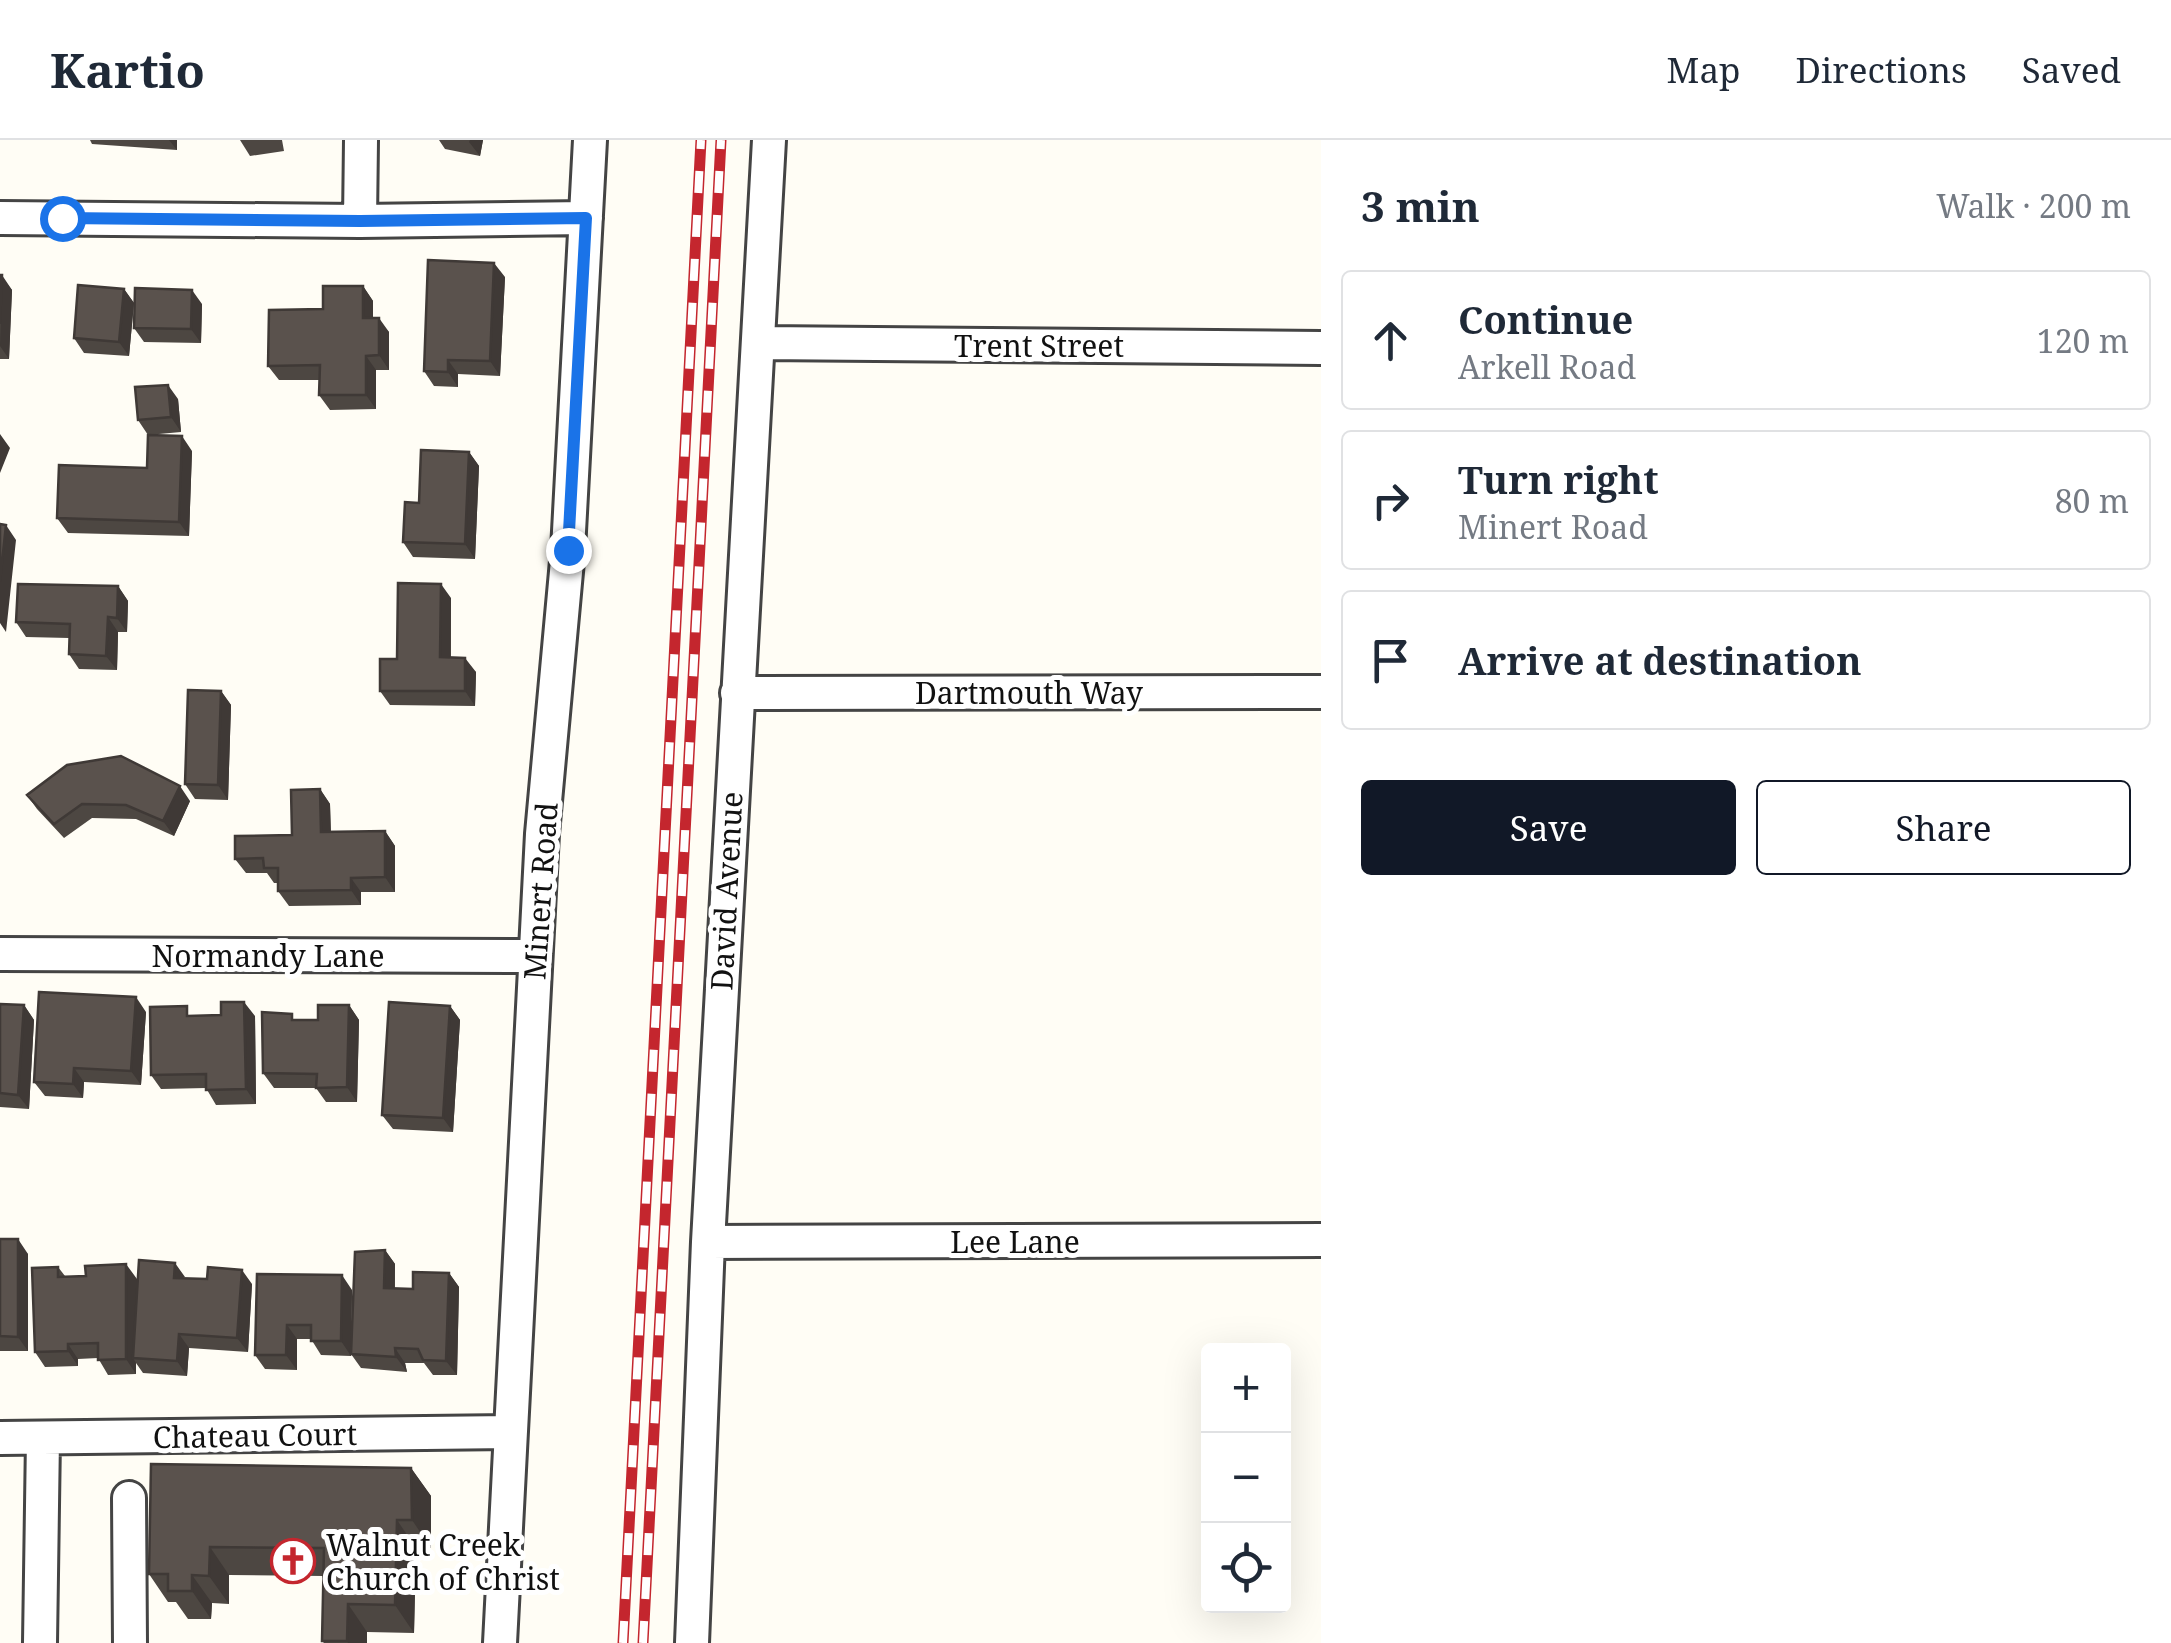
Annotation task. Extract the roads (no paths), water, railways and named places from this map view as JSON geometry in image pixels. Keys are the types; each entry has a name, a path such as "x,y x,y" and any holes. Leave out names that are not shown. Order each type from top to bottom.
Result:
{"street":[{"path":"360,221 361,140"},
{"name":"Minert Road","path":"500,1643 542,834 568,550 590,140"},
{"name":"David Avenue","path":"692,1643 708,1242 769,140"},
{"path":"0,218 586,218"},
{"name":"Trent Street","path":"758,343 1321,348"},
{"name":"Dartmouth Way","path":"737,693 1321,692"},
{"name":"Normandy Lane","path":"0,954 535,956"},
{"name":"Lee Lane","path":"708,1242 1321,1240"},
{"name":"Chateau Court","path":"0,1438 511,1432"},
{"path":"40,1643 43,1438"},
{"path":"129,1498 130,1643"}],"railway":[{"path":"623,1643 701,140"},
{"path":"643,1643 721,140"}],"place":[{"name":"Walnut Creek Church of Christ","path":"293,1561"}]}
